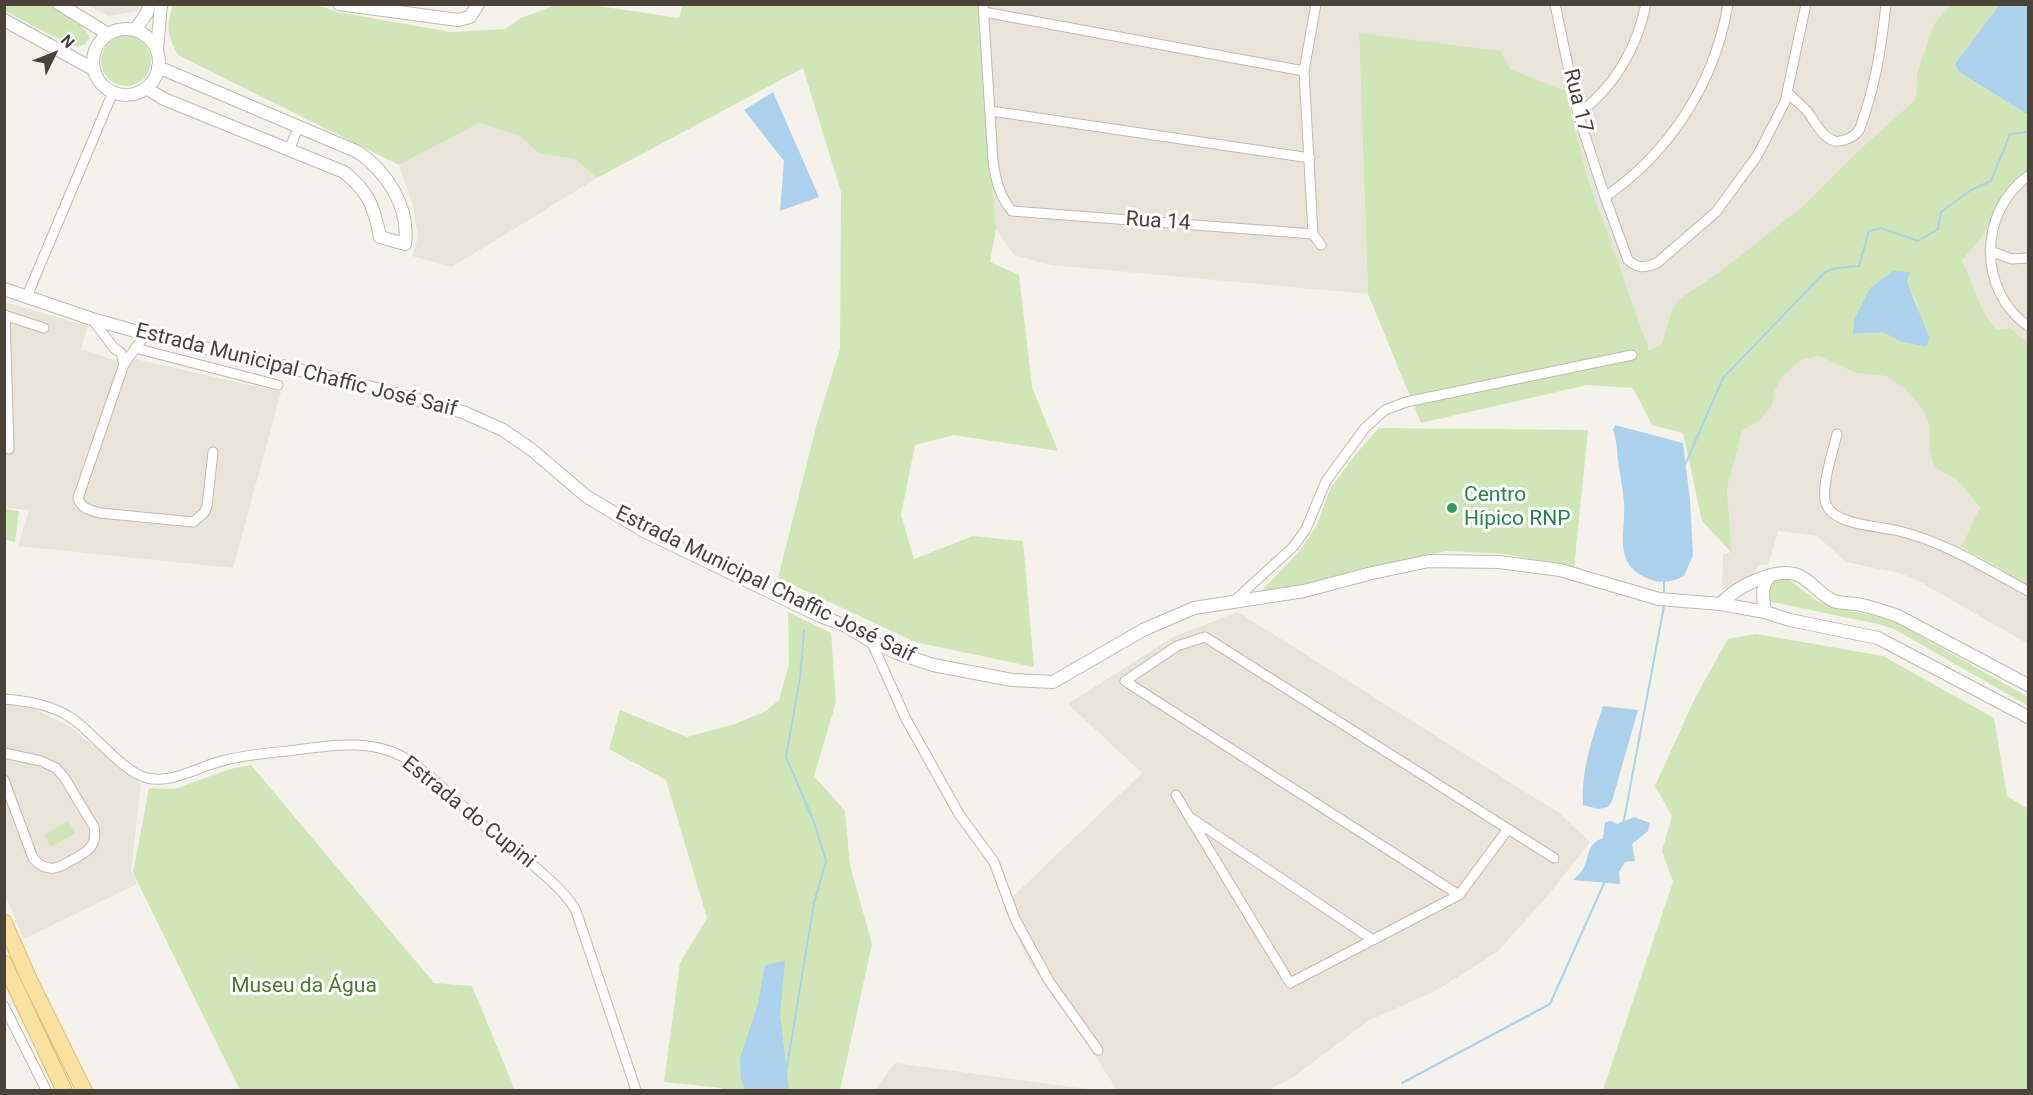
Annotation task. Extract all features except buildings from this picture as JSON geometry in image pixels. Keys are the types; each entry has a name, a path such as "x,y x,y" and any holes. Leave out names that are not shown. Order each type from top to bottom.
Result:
{"main road":[{"path":"4,922 30,981 84,1090"},
{"path":"4,963 8,983 64,1090"}],"street":[{"path":"58,4 108,34"},
{"path":"135,30 147,13 149,4"},
{"path":"157,50 161,4"},
{"path":"339,4 458,20 470,17 478,4"},
{"path":"1316,4 1304,72 1313,234 1322,245"},
{"name":"Rua 17","path":"1555,4 1578,114 1628,260 1635,267 1646,268 1657,263 1716,212 1757,156 1785,102 1787,92"},
{"path":"1578,114 1596,101 1613,82 1641,29 1646,4"},
{"path":"1605,197 1618,188 1661,147 1688,113 1710,71 1724,29 1728,4"},
{"path":"1806,4 1787,92 1807,111 1821,131 1833,141 1852,137 1859,130 1870,96 1887,4"},
{"path":"1304,72 984,8 991,111 1310,158"},
{"path":"4,20 93,69"},
{"path":"123,28 135,30 144,33 152,40 157,50 159,60 154,80 137,93 126,95 113,92 105,88 97,79 93,69 96,46 102,37 108,34 123,28"},
{"path":"146,88 164,99 344,172 357,182 371,200 380,237 405,244 406,224 400,205 384,175 372,162 358,152 158,67"},
{"path":"27,296 113,92"},
{"name":"Rua 14","path":"991,111 993,161 997,187 1012,211 1313,234"},
{"path":"289,150 299,126"},
{"path":"2028,176 2010,193 1999,211 1992,230 1989,251 1992,272 1999,291 2010,309 2028,326"},
{"path":"1989,251 2012,259 2028,258"},
{"name":"Estrada Municipal Chaffic José Saif","path":"4,289 92,319 146,334 342,380 463,412 503,430 548,463 586,496 644,531 819,616 844,625 871,641 897,653 933,665 1012,680 1053,682 1143,630 1194,608 1304,591 1429,561 1499,562 1560,570 1659,599 1721,604 1878,638 2028,717"},
{"path":"9,449 5,315 45,328"},
{"path":"92,319 114,348 121,353 124,364"},
{"path":"146,334 124,364 78,498 81,505 85,509 100,513 193,522 204,513 207,506 213,452"},
{"path":"121,353 133,351 278,385"},
{"path":"1234,601 1294,546 1306,529 1326,480 1365,428 1385,410 1406,402 1632,355"},
{"path":"1837,434 1823,493 1831,512 1843,520 1898,531 1940,544 2028,591"},
{"path":"1721,604 1729,595 1771,575 1779,572 1795,574 1812,583 1835,601 1878,609 1898,616 2028,685"},
{"path":"1765,612 1763,588 1771,575"},
{"path":"1459,895 1125,681 1177,646 1205,637 1554,858"},
{"path":"871,641 906,719 959,814 994,862 1015,919 1049,981 1098,1050"},
{"name":"Estrada do Cupini","path":"4,699 28,701 52,708 73,719 122,762 146,778 182,776 223,760 335,745 376,748 407,760 547,878 571,903 636,1090"},
{"path":"4,780 33,858 37,862 48,868 56,868 85,853 92,845 96,836 94,827 60,772 46,762 5,756"},
{"path":"1176,795 1290,983 1459,895 1508,829"},
{"path":"1189,816 1373,940"},
{"path":"4,1006 46,1090"}],"shaded area":[{"path":"88,5 140,5 137,11 108,16"},
{"path":"980,5 1951,5 1934,24 1917,73 1916,99 1856,153 1803,206 1718,273 1678,300 1671,312 1662,344 1648,350 1587,176 1565,91 1510,69 1359,33 1368,294 1051,265 1014,255 996,229"},
{"path":"479,123 520,136 538,153 575,159 597,178 452,267 412,256 418,237 412,203 399,165"},
{"path":"2028,173 2028,343 2010,328 1998,330 1983,311 1962,260 1978,242 2001,200 2015,182"},
{"path":"4,302 88,326 81,349 114,360 135,359 281,392 233,568 18,546 29,510 5,508"},
{"path":"1819,356 1855,373 1886,376 1905,389 1922,409 1930,426 1930,450 1934,467 1958,481 1980,509 1961,547 2028,584 2028,644 1903,574 1846,562 1817,536 1778,531 1768,565 1761,564 1752,576 1722,590 1723,554 1732,552 1727,489 1742,431 1758,422 1772,406 1774,393 1781,378 1801,360"},
{"path":"1238,612 1559,813 1590,842 1546,898 1497,952 1437,990 1368,1021 1292,1078 1268,1090 1117,1090 1029,962 1003,906 1142,773 1068,704 1173,637"},
{"path":"4,704 33,708 69,726 141,784 131,870 137,884 24,939 5,895"},
{"path":"895,1063 1093,1090 875,1090"}],"green space":[{"path":"34,3 49,5 66,14 88,33 90,38 78,47 68,44 5,11 4,5"},
{"path":"173,4 318,5 337,12 451,32 505,29 521,18 556,5 592,5 679,18 683,4 980,5 996,229 990,262 1019,275 1032,387 1058,451 954,435 915,445 901,515 914,559 973,536 1023,541 1034,667 915,642 778,578 817,423 840,349 841,192 803,68 597,178 575,159 538,153 520,136 479,123 399,165 178,55 169,31"},
{"path":"1951,5 1999,5 1955,64 1958,71 2028,115 2028,173 2015,182 2001,200 1978,242 1962,260 1983,311 1997,330 2010,328 2028,343 2028,584 1961,547 1980,508 1958,481 1934,467 1930,450 1930,426 1922,409 1905,389 1886,376 1855,373 1819,356 1801,360 1781,378 1774,393 1772,406 1758,422 1742,431 1727,489 1732,553 1702,521 1683,433 1652,425 1633,388 1587,385 1421,423 1368,294 1359,33 1501,51 1510,69 1565,91 1587,176 1649,350 1662,344 1671,312 1678,300 1718,273 1803,206 1856,153 1916,99 1917,73 1934,24","holes":["1910,273 1906,282 1916,301 1927,347 1902,342 1883,332"]},
{"path":"121,36 131,36 144,43 151,56 151,66 144,79 131,86 121,86 112,82 105,75 101,66 101,56 105,47 112,40"},
{"name":"Centro Hípico RNP","path":"1379,428 1588,430 1574,568 1506,554 1447,551 1363,568 1295,589 1258,594 1298,553 1316,527 1330,489 1355,455"},
{"path":"5,509 19,511 15,542 5,540"},
{"path":"1781,577 1791,581 1817,601 1892,620 2028,697 2027,705 1894,629 1772,602 1767,599 1771,579"},
{"path":"788,612 831,633 836,702 814,776 845,811 850,865 872,944 840,1090 723,1090 722,1088 664,1082 680,963 707,918 666,780 609,749 620,710 687,737 735,724 766,711 779,700 789,664"},
{"path":"1756,634 1883,656 1994,718 2007,796 2028,809 2028,1090 1603,1090 1673,882 1662,851 1672,816 1655,786 1695,698 1728,639"},
{"name":"Museu da Água","path":"251,765 434,983 472,986 515,1090 240,1090 133,873 149,788 175,789 230,769"},
{"path":"68,821 75,833 51,847 44,835"}],"water":[{"path":"1999,5 2028,5 2028,115 1958,71 1955,64"},
{"path":"773,92 819,197 780,211 784,161 744,110"},
{"path":"1894,271 1910,272 1907,282 1929,337 1927,347 1902,342 1882,332 1853,334 1854,320 1870,288"},
{"path":"1615,425 1683,443 1690,500 1693,555 1684,576 1680,578 1663,582 1654,581 1637,573 1625,557 1623,547 1624,503 1613,430"},
{"path":"1603,706 1638,710 1612,801 1608,807 1598,809 1583,805 1583,792 1588,755"},
{"path":"1634,817 1650,823 1648,831 1632,844 1635,861 1625,862 1619,872 1620,884 1573,880 1583,869 1591,847 1603,838 1605,822 1611,821 1617,824"},
{"path":"785,961 780,1014 789,1090 746,1090 741,1081 740,1058 758,1004 765,965"}],"waterway":[{"path":"1685,465 1723,378 1825,272 1836,268 1859,266 1869,231 1881,228 1918,241 1938,229 1941,212 1971,190 1991,181 2010,134 2028,132"},
{"path":"1664,580 1664,593"},
{"path":"1623,825 1664,606"},
{"path":"786,1073 814,903 826,861 814,822 786,757 800,678 804,630"},
{"path":"1402,1083 1550,1004 1605,881"}],"place":[{"name":"Centro Hípico RNP","path":"1452,508"}]}
